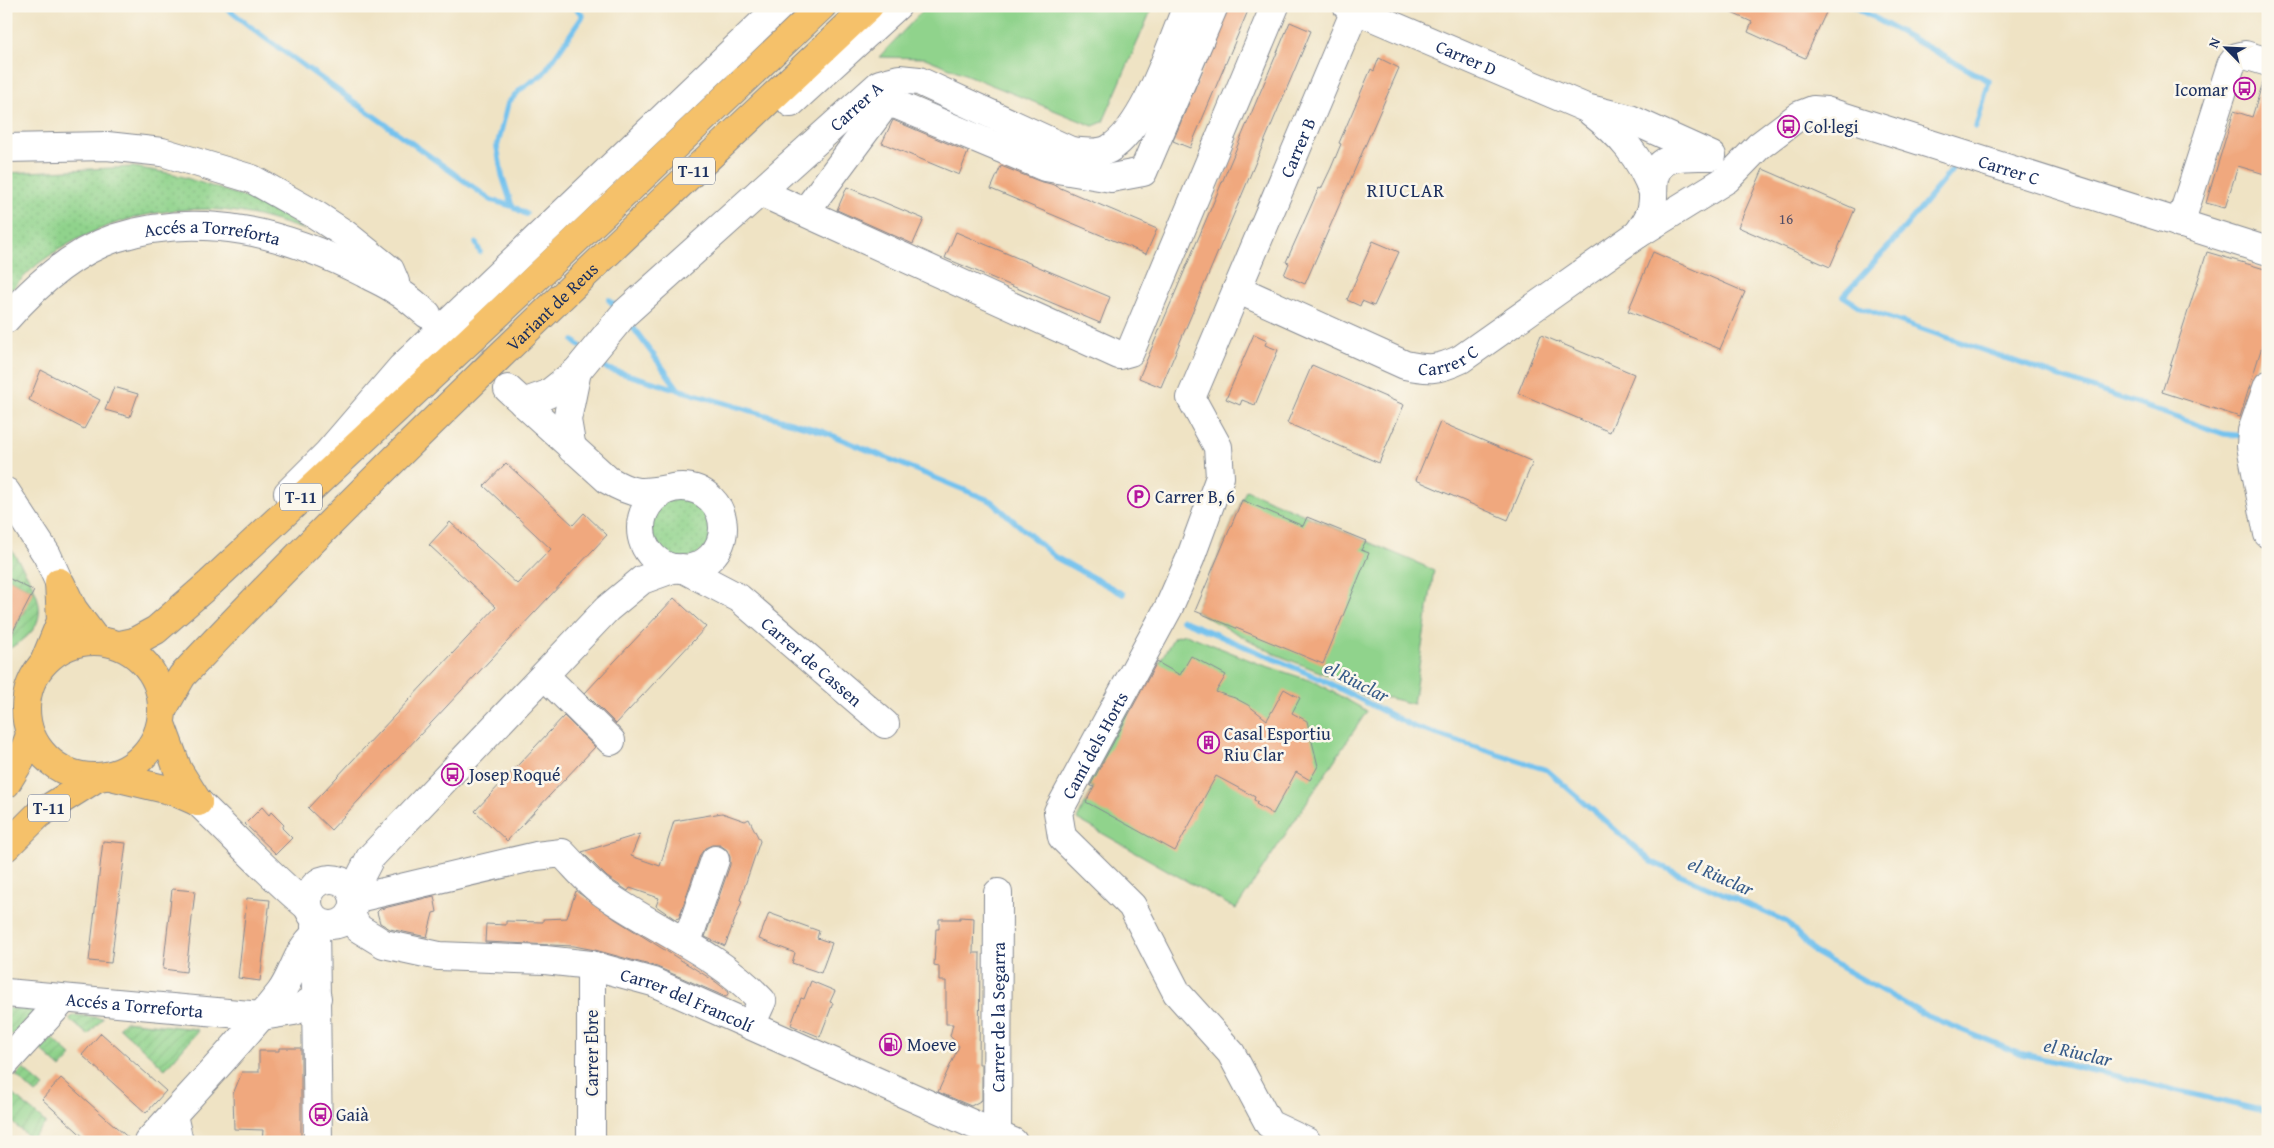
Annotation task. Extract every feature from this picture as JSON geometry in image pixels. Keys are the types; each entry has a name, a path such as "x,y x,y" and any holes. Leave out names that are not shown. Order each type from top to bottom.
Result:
{"highway":[{"name":"Variant de Reus","path":"108,642 134,642 156,630 210,583 288,501 493,319 822,6"},
{"name":"Variant de Reus","path":"162,717 182,676 243,613 520,335 869,6"},
{"path":"690,175 702,180 791,103"},
{"path":"59,582 73,609 108,642 134,653 146,664 155,677 161,692 162,717 178,770 198,802"},
{"path":"45,660 61,621 59,582"},
{"name":"T-11","path":"104,776 75,775 54,765 38,748 30,735 26,712 27,698 36,671 45,660 74,643 108,642"},
{"name":"T-11","path":"6,847 39,814 104,776 127,768 142,757 154,742 162,717"},
{"name":"T-11","path":"6,784 30,735"},
{"path":"104,776 173,792 198,802"}],"street":[{"path":"288,501 402,366 780,6"},
{"path":"791,103 897,6"},
{"name":"Carrer A","path":"572,449 515,396 548,394 577,371 624,314 880,84 899,79 919,81 1071,151 1090,153 1108,150 1126,136 1140,117 1187,6"},
{"path":"805,212 884,106 895,104 1045,167 1111,178 1143,172 1214,6"},
{"path":"760,192 1120,355 1130,352 1275,6"},
{"name":"Carrer D","path":"1353,7 1586,108 1630,119 1712,156"},
{"name":"Carrer B","path":"1237,289 1353,7"},
{"path":"2180,224 2231,64 2237,57 2245,55 2268,62"},
{"name":"Carrer D","path":"1586,108 1609,126 1634,154 1647,175 1653,192"},
{"name":"Carrer C","path":"1237,289 1405,365 1426,370 1442,368 1461,360 1638,234 1727,179 1758,146 1800,115 1812,110 1826,111 2268,251"},
{"path":"6,148 107,146 162,152 252,179 316,215 345,234 390,270 398,291"},
{"name":"Carrer C","path":"1638,234 1651,213 1654,179 1658,167 1666,160 1679,156 1712,156 1758,146"},
{"path":"1653,192 1679,198 1700,196"},
{"name":"Accés a Torreforta","path":"6,319 25,298 52,274 82,254 124,236 152,230 197,225 242,229 285,240 336,259 398,291 427,314"},
{"name":"Camí dels Horts","path":"1237,289 1191,398 1218,447 1220,477 1190,559 1169,607 1058,812 1062,837 1132,906 1177,993 1231,1053 1269,1124 1307,1142"},
{"name":"Carrer A","path":"572,449 566,420 577,371"},
{"path":"2268,385 2252,431 2251,446 2268,534"},
{"path":"148,1142 262,1016 282,990 304,944 333,913 370,858 607,609 642,580 679,568 694,567 705,561 714,552 723,528 720,514 714,503 705,494 693,488 680,487 642,494 624,489 608,480 572,449"},
{"path":"608,480 641,534 648,551 660,562 679,568"},
{"path":"607,609 631,569 646,507 655,496 667,490"},
{"path":"6,492 44,550 59,582"},
{"name":"Carrer de Cassen","path":"714,552 719,570 739,598 885,724"},
{"name":"Carrer de Cassen","path":"679,568 739,598"},
{"path":"545,676 611,741"},
{"name":"Carrer del Francolí","path":"198,802 245,846 282,885 384,944 439,956 545,960 591,965 653,982 1002,1139"},
{"name":"Carrer del Francolí","path":"245,846 290,872 324,880 338,880 347,884 333,913"},
{"path":"333,913 536,856 562,853 602,892 687,942 742,980 762,1001 752,1025"},
{"path":"324,880 350,864 370,858"},
{"path":"687,942 715,860"},
{"name":"Carrer de la Segarra","path":"998,893 1002,1139"},
{"path":"318,1142 317,970 335,938 333,913"},
{"name":"Carrer Ebre","path":"591,965 591,1142"},
{"name":"Accés a Torreforta","path":"6,994 262,1016"},
{"path":"262,1016 294,1011 317,998"},
{"path":"6,1062 64,999"},
{"path":"262,1016 296,1028 317,1043"},
{"path":"172,1115 179,1142"}],"green space":[{"path":"927,6 1153,6 1103,122 1093,126 925,58 879,57"},
{"path":"133,167 174,174 266,204 305,230 258,216 230,211 202,209 145,215 91,233 66,246 37,265 6,295 6,173"},
{"path":"1246,490 1434,570 1413,704 1389,698 1367,697 1330,676 1275,654 1195,611"},
{"path":"676,496 688,496 704,505 711,515 713,527 711,539 704,549 688,558 676,558 665,553 656,544 651,533 651,521 656,510 665,501"},
{"path":"6,541 33,585 38,600 39,613 35,626 24,639 6,650 6,646 34,591 6,577"},
{"path":"1186,634 1257,663 1315,682 1367,711 1236,909 1077,819 1093,788 1083,782 1151,659 1159,663 1174,637"},
{"path":"6,1008 35,1010 12,1035 6,1030"},
{"path":"74,1015 103,1018 88,1035 69,1019"},
{"path":"125,1021 196,1029 198,1031 165,1069 119,1027"},
{"path":"52,1038 72,1056 61,1068 41,1050"},
{"path":"23,1069 44,1087 36,1094 16,1076"},
{"path":"6,1088 46,1123 31,1139 6,1117"}],"building":[{"path":"1229,6 1250,6 1190,148 1173,141"},
{"path":"1716,6 1829,6 1805,58 1748,32 1752,22"},
{"path":"1290,22 1311,31 1161,387 1139,378"},
{"path":"1379,58 1399,68 1305,284 1284,275 1289,263 1286,262 1319,188 1321,189 1331,168 1341,144 1339,143 1371,69 1374,71"},
{"path":"2264,79 2268,79 2268,175 2238,166 2225,208 2206,203 2234,111 2252,117"},
{"path":"893,120 968,152 959,175 882,143"},
{"path":"1001,166 1051,184 1157,229 1146,254 991,189"},
{"path":"1763,169 1855,209 1830,267 1738,227"},
{"path":"847,187 924,219 913,244 837,210"},
{"path":"956,232 1110,297 1100,323 945,258"},
{"path":"1373,241 1399,252 1374,306 1362,301 1360,306 1347,300"},
{"path":"1653,252 1745,292 1720,349 1628,311"},
{"path":"2207,252 2268,270 2268,342 2264,340 2240,417 2162,392"},
{"path":"1254,334 1267,340 1265,345 1278,350 1255,405 1242,400 1240,405 1226,399"},
{"path":"1541,335 1634,374 1610,432 1518,393"},
{"path":"1312,365 1404,405 1379,463 1287,423"},
{"path":"41,370 100,400 84,429 29,400"},
{"path":"114,387 138,394 130,417 105,410"},
{"path":"1440,422 1533,462 1508,520 1416,480"},
{"path":"506,463 573,525 584,513 607,535 331,830 308,808 496,607 429,545 450,522 517,584 551,549 484,486"},
{"path":"1242,500 1303,526 1307,517 1366,541 1361,550 1369,553 1323,664 1195,611"},
{"path":"6,577 34,591 6,645"},
{"path":"674,598 706,627 616,724 585,693"},
{"name":"Casal Esportiu Riu Clar","path":"1191,656 1226,675 1216,692 1235,698 1248,705 1267,720 1284,689 1300,698 1292,713 1307,721 1318,766 1310,780 1296,772 1273,814 1256,804 1258,802 1254,800 1255,797 1216,776 1175,851 1086,802 1094,787 1090,786 1157,662 1180,675"},
{"path":"564,716 595,747 507,841 475,811"},
{"path":"262,807 269,815 271,812 284,825 282,828 292,838 276,854 245,824"},
{"path":"722,813 745,821 749,819 760,841 740,900 742,901 725,946 705,937 730,865 730,857 727,850 720,845 712,845 705,848 700,855 679,918 675,919 656,906 659,898 630,888 628,891 607,877 582,852 640,834 631,856 660,866 674,821"},
{"path":"103,841 126,843 111,963 89,961"},
{"path":"172,889 195,891 186,972 163,969"},
{"path":"576,891 615,919 716,982 729,992 726,997 657,967 595,950 574,946 485,942 486,924 506,925 506,921 543,922 543,919 567,918"},
{"path":"434,896 437,912 433,913 427,937 390,929 380,923 377,912 380,909"},
{"path":"247,898 270,900 260,981 238,978"},
{"path":"769,913 819,931 817,938 832,943 821,973 792,963 795,953 759,939"},
{"path":"960,917 974,918 973,953 980,953 979,1064 982,1064 982,1100 971,1106 938,1092 959,1046 950,1036 953,1024 946,1024 946,981 939,981 939,966 934,965 936,929 939,929 939,919 960,919"},
{"path":"811,981 835,991 830,1002 833,1003 820,1037 791,1025 801,998 804,999"},
{"path":"101,1033 166,1091 146,1113 82,1055"},
{"path":"279,1048 301,1048 301,1142 262,1142 263,1130 234,1129 233,1094 242,1072 259,1072 259,1051 279,1051"},
{"path":"61,1078 133,1142 89,1142 42,1099"}],"waterway":[{"path":"224,6 265,38 491,200 512,206 526,214"},
{"path":"512,206 502,175 497,147 508,103 521,89 543,74 583,16 574,6"},
{"path":"1853,6 1989,81 1976,127"},
{"path":"1952,170 1891,244 1843,296 1862,308 2224,434 2244,436"},
{"path":"476,243 480,252"},
{"path":"609,300 614,305"},
{"path":"632,326 679,390"},
{"path":"574,341 580,346"},
{"path":"600,363 608,369 824,432 991,501 1055,557 1123,594"},
{"name":"el Riuclar","path":"1182,620 1319,678 1414,727 1547,770 1652,862 1787,922 1814,952 1925,1015 2018,1053 2268,1112"}],"tunnel":[{"path":"444,330 505,386"}],"place":[{"name":"Icomar","path":"2244,89"},
{"name":"Col·legi","path":"1788,126"},
{"name":"Carrer B, 6","path":"1139,496"},
{"name":"Casal Esportiu Riu Clar","path":"1208,743"},
{"name":"Josep Roqué","path":"453,774"},
{"name":"Moeve","path":"891,1044"},
{"name":"Gaià","path":"320,1114"}],"district":[{"name":"RIUCLAR","path":"1406,190"}]}
